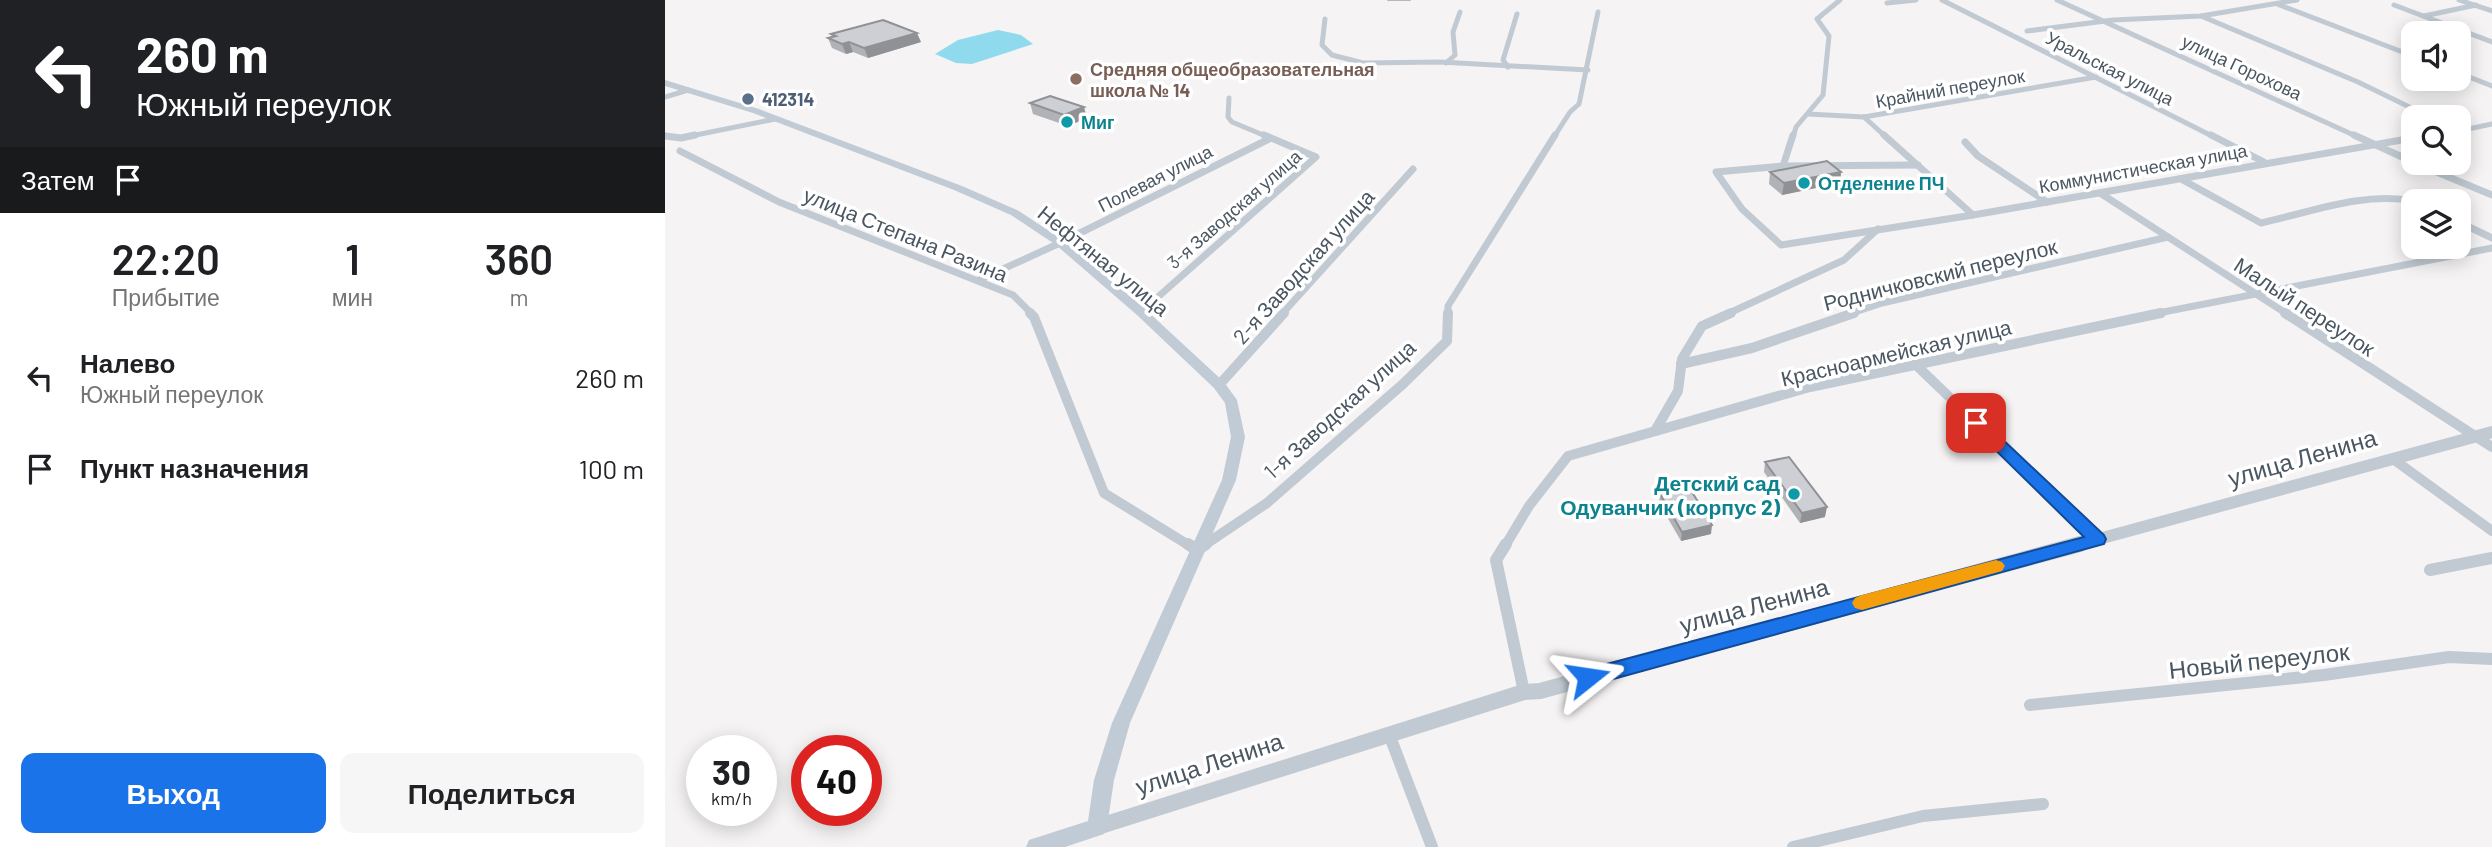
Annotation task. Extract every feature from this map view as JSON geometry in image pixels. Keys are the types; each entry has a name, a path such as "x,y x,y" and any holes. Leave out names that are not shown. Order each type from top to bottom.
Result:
{"main road":[{"name":"Нефтяная улица","path":"665,83 775,119 1015,213 1060,243 1141,312 1219,385 1232,403 1236,419 1236,456 1229,480 1197,550"},
{"path":"1097,827 1104,780 1121,723 1197,550"},
{"name":"улица Ленина","path":"1036,847 1097,827"}],"street":[{"path":"1840,0 1817,19 1829,36 1823,96 1796,127 1783,166 1918,164"},
{"path":"1887,3 1916,0"},
{"path":"1932,0 1943,1"},
{"name":"улица Горохова","path":"2057,0 2401,157"},
{"path":"2027,32 2104,22 2201,16 2270,1 2297,0"},
{"path":"2459,0 2492,11"},
{"name":"Уральская улица","path":"1943,1 2265,162"},
{"path":"2270,1 2401,51"},
{"path":"2394,5 2492,42"},
{"path":"2424,16 2476,5"},
{"path":"1446,63 1455,55 1452,47 1453,32 1460,12"},
{"name":"1-я Заводская улица","path":"1197,550 1267,503 1403,384 1447,341 1448,306 1570,112 1579,104 1598,12"},
{"path":"1508,67 1503,60 1517,14"},
{"path":"2201,16 2358,82 2405,105"},
{"path":"1325,19 1322,46 1332,55 1363,63 1446,63 1588,70"},
{"name":"Крайний переулок","path":"1808,114 1864,117 2097,77"},
{"path":"2471,78 2492,86"},
{"path":"665,97 688,90"},
{"path":"1229,98 1228,117 1232,122 1269,139"},
{"path":"1864,117 1973,215"},
{"path":"665,136 681,138 775,119"},
{"path":"2471,128 2492,124"},
{"name":"3-я Заводская улица","path":"1141,312 1317,158 1269,139"},
{"name":"Полевая улица","path":"979,280 1060,243 1269,139"},
{"name":"Коммунистическая улица","path":"1783,166 1716,172 1742,209 1781,245 1973,215 2401,140"},
{"path":"1965,142 1977,156 2047,202"},
{"name":"улица Степана Разина","path":"680,151 779,202 1013,295 1034,317 1104,493 1197,550"},
{"name":"2-я Заводская улица","path":"1219,385 1413,169"},
{"name":"улица Горохова","path":"2445,175 2492,195"},
{"path":"2181,178 2261,223 2364,202 2401,198"},
{"name":"Малый переулок","path":"2100,193 2492,447"},
{"path":"2471,228 2492,238"},
{"path":"1655,431 1678,391 1682,364 1702,326 1844,260 1879,229"},
{"name":"Родничковский переулок","path":"1682,364 1752,348 1882,303 2168,237"},
{"name":"Красноармейская улица","path":"1524,692 1496,560 1529,506 1568,456 1810,387 2253,293 2492,248"},
{"path":"1916,365 2097,539"},
{"name":"улица Ленина","path":"1097,827 1524,692 1540,691 2492,432"},
{"path":"2393,458 2492,531"},
{"path":"2430,570 2492,558"},
{"name":"Новый переулок","path":"2030,705 2324,675 2449,657 2492,659"},
{"path":"1389,734 1432,847"},
{"path":"1793,847 1923,816 2043,804"}],"water":[{"path":"998,30 1021,35 1033,44 972,64 956,63 935,54 958,40"}],"building":[{"path":"883,20 917,33 864,48 828,38 836,36 831,34"},
{"path":"1050,96 1084,107 1064,115 1030,103"},
{"path":"1827,161 1841,172 1784,183 1770,172"},
{"path":"1789,457 1827,507 1802,513 1765,462"},
{"path":"1689,487 1712,525 1682,532 1660,494"}],"railway":[{"path":"1388,0 1410,0"}],"slow traffic":[{"path":"1862,603 1996,566"}],"place":[{"name":"Средняя общеобразовательная школа № 14","path":"1076,79"},
{"name":"412314","path":"748,99"},
{"name":"Миг","path":"1067,122"},
{"name":"Отделение ПЧ","path":"1804,183"},
{"name":"Детский сад Одуванчик (корпус 2)","path":"1794,494"}],"route":[{"path":"1588,677 2097,539 1976,423"}]}
